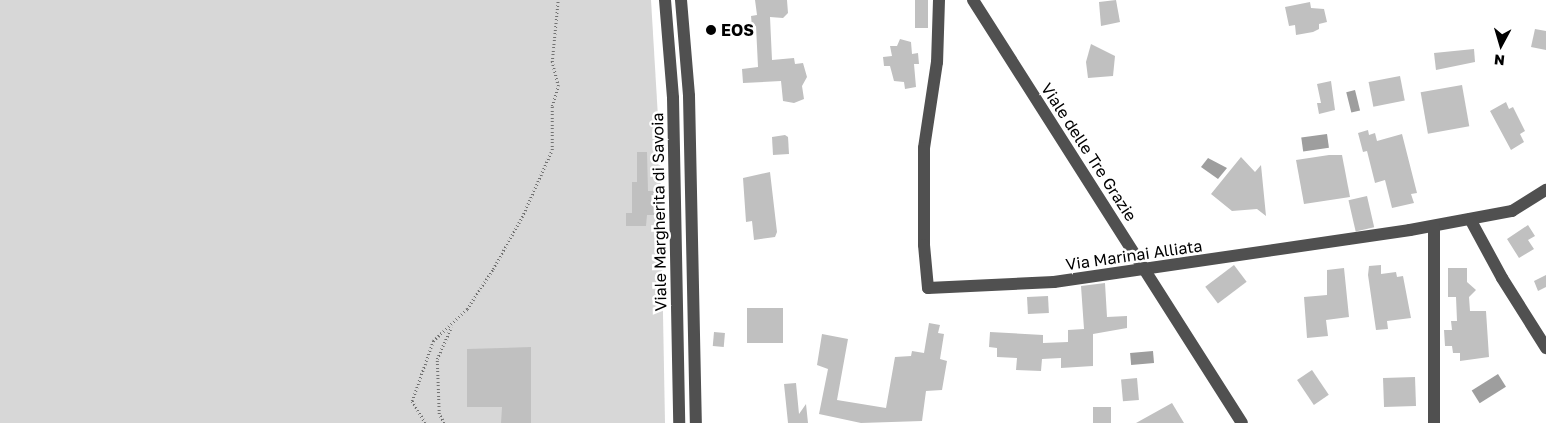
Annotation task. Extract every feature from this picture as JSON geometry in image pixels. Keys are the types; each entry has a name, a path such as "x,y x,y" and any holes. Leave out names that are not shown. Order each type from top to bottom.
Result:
{"street":[{"name":"Viale Margherita di Savoia","path":"665,0 673,98 679,423"},
{"name":"Viale Margherita di Savoia","path":"681,0 689,96 696,423"},
{"name":"Via Marinai Alliata","path":"939,0 937,62 924,148 924,245 928,288 1054,282 1146,271 1434,226 1512,211 1546,190"},
{"name":"Viale delle Tre Grazie","path":"973,0 1242,423"},
{"path":"1470,219 1502,278 1546,348"},
{"path":"1434,226 1434,423"}],"path":[{"path":"425,423 412,401 414,390 436,336 451,325 467,309 493,269 522,217 552,150 552,106 558,86 552,62 558,0"},
{"path":"444,423 439,414 437,359 451,325"}],"shaded area":[{"path":"0,0 651,0 660,151 665,423 0,423"},
{"path":"1355,90 1360,110 1351,113 1346,92"},
{"path":"1327,134 1329,148 1303,151 1301,138"},
{"path":"1208,158 1227,168 1218,179 1201,167"},
{"path":"1153,351 1154,363 1131,365 1130,353"},
{"path":"1498,374 1506,387 1480,403 1472,390"}],"building":[{"path":"755,0 787,0 788,13 783,18 770,17 772,60 794,58 795,64 803,63 807,77 802,86 804,99 794,103 783,101 781,81 743,83 742,69 758,67 756,26 752,27 751,16 757,15"},
{"path":"915,0 928,0 928,28 915,28"},
{"path":"1116,0 1120,22 1101,26 1099,2"},
{"path":"1310,2 1311,8 1324,9 1327,22 1319,24 1319,29 1313,32 1296,35 1295,25 1289,26 1285,7"},
{"path":"1535,29 1546,31 1546,50 1531,47"},
{"path":"900,39 911,42 912,54 918,53 919,64 914,64 916,87 905,89 904,82 894,81 890,66 884,66 883,57 892,56 890,46 897,46"},
{"path":"1091,44 1115,56 1113,76 1088,78 1086,62"},
{"path":"1474,49 1475,62 1436,70 1434,53"},
{"path":"1400,76 1405,101 1373,107 1369,82"},
{"path":"1331,81 1335,110 1319,114 1317,103 1321,103 1317,84"},
{"path":"1462,85 1469,126 1428,134 1421,92"},
{"path":"1506,102 1509,109 1513,107 1525,131 1520,134 1524,142 1511,150 1490,111"},
{"path":"1368,130 1369,135 1375,133 1377,141 1402,134 1417,193 1411,194 1414,203 1392,208 1385,180 1375,183 1367,151 1363,152 1358,133"},
{"path":"785,135 788,137 789,154 773,155 772,137"},
{"path":"637,152 647,152 648,191 660,191 660,215 647,215 646,226 626,226 626,213 632,213 632,182 637,182"},
{"path":"1342,155 1350,197 1304,204 1296,160"},
{"path":"1241,157 1255,172 1261,165 1266,216 1257,209 1232,211 1211,194"},
{"path":"770,172 777,232 775,237 754,240 752,221 746,222 743,178"},
{"path":"1367,196 1374,227 1356,231 1348,200"},
{"path":"1528,225 1535,236 1528,240 1534,249 1519,258 1507,239"},
{"path":"1234,265 1247,282 1218,303 1205,287"},
{"path":"1381,265 1381,274 1396,272 1397,277 1403,276 1411,318 1387,321 1388,329 1376,330 1368,275 1369,266"},
{"path":"1344,268 1349,317 1326,320 1328,336 1307,338 1304,297 1327,295 1327,270"},
{"path":"1448,268 1467,268 1467,282 1476,290 1469,297 1470,311 1486,311 1489,357 1460,361 1460,353 1453,353 1452,346 1445,346 1444,330 1452,330 1451,321 1457,321 1456,297 1448,297"},
{"path":"1546,275 1546,287 1538,291 1534,281"},
{"path":"1105,283 1107,317 1127,316 1127,328 1093,334 1093,366 1061,368 1061,358 1042,359 1041,371 1016,370 1017,358 997,357 997,348 989,347 990,332 1043,335 1043,343 1068,342 1068,330 1084,329 1081,286"},
{"path":"1048,296 1049,313 1028,314 1027,297"},
{"path":"747,308 783,308 783,343 747,343"},
{"path":"929,323 940,325 938,333 944,334 940,359 947,361 942,390 926,391 922,421 861,423 819,414 828,369 817,365 822,334 848,339 837,400 886,408 895,357 911,356 912,351 924,353"},
{"path":"714,332 725,333 724,347 713,346"},
{"path":"531,347 531,423 501,423 502,407 467,407 467,349"},
{"path":"1312,370 1329,395 1314,405 1297,380"},
{"path":"1415,377 1416,406 1384,407 1383,378"},
{"path":"1137,378 1139,400 1123,401 1121,379"},
{"path":"796,383 799,414 806,404 808,423 788,423 784,384"},
{"path":"1172,403 1184,423 1136,423"},
{"path":"1093,407 1111,407 1111,423 1093,423"}],"place":[{"name":"EOS","path":"711,30"}]}
